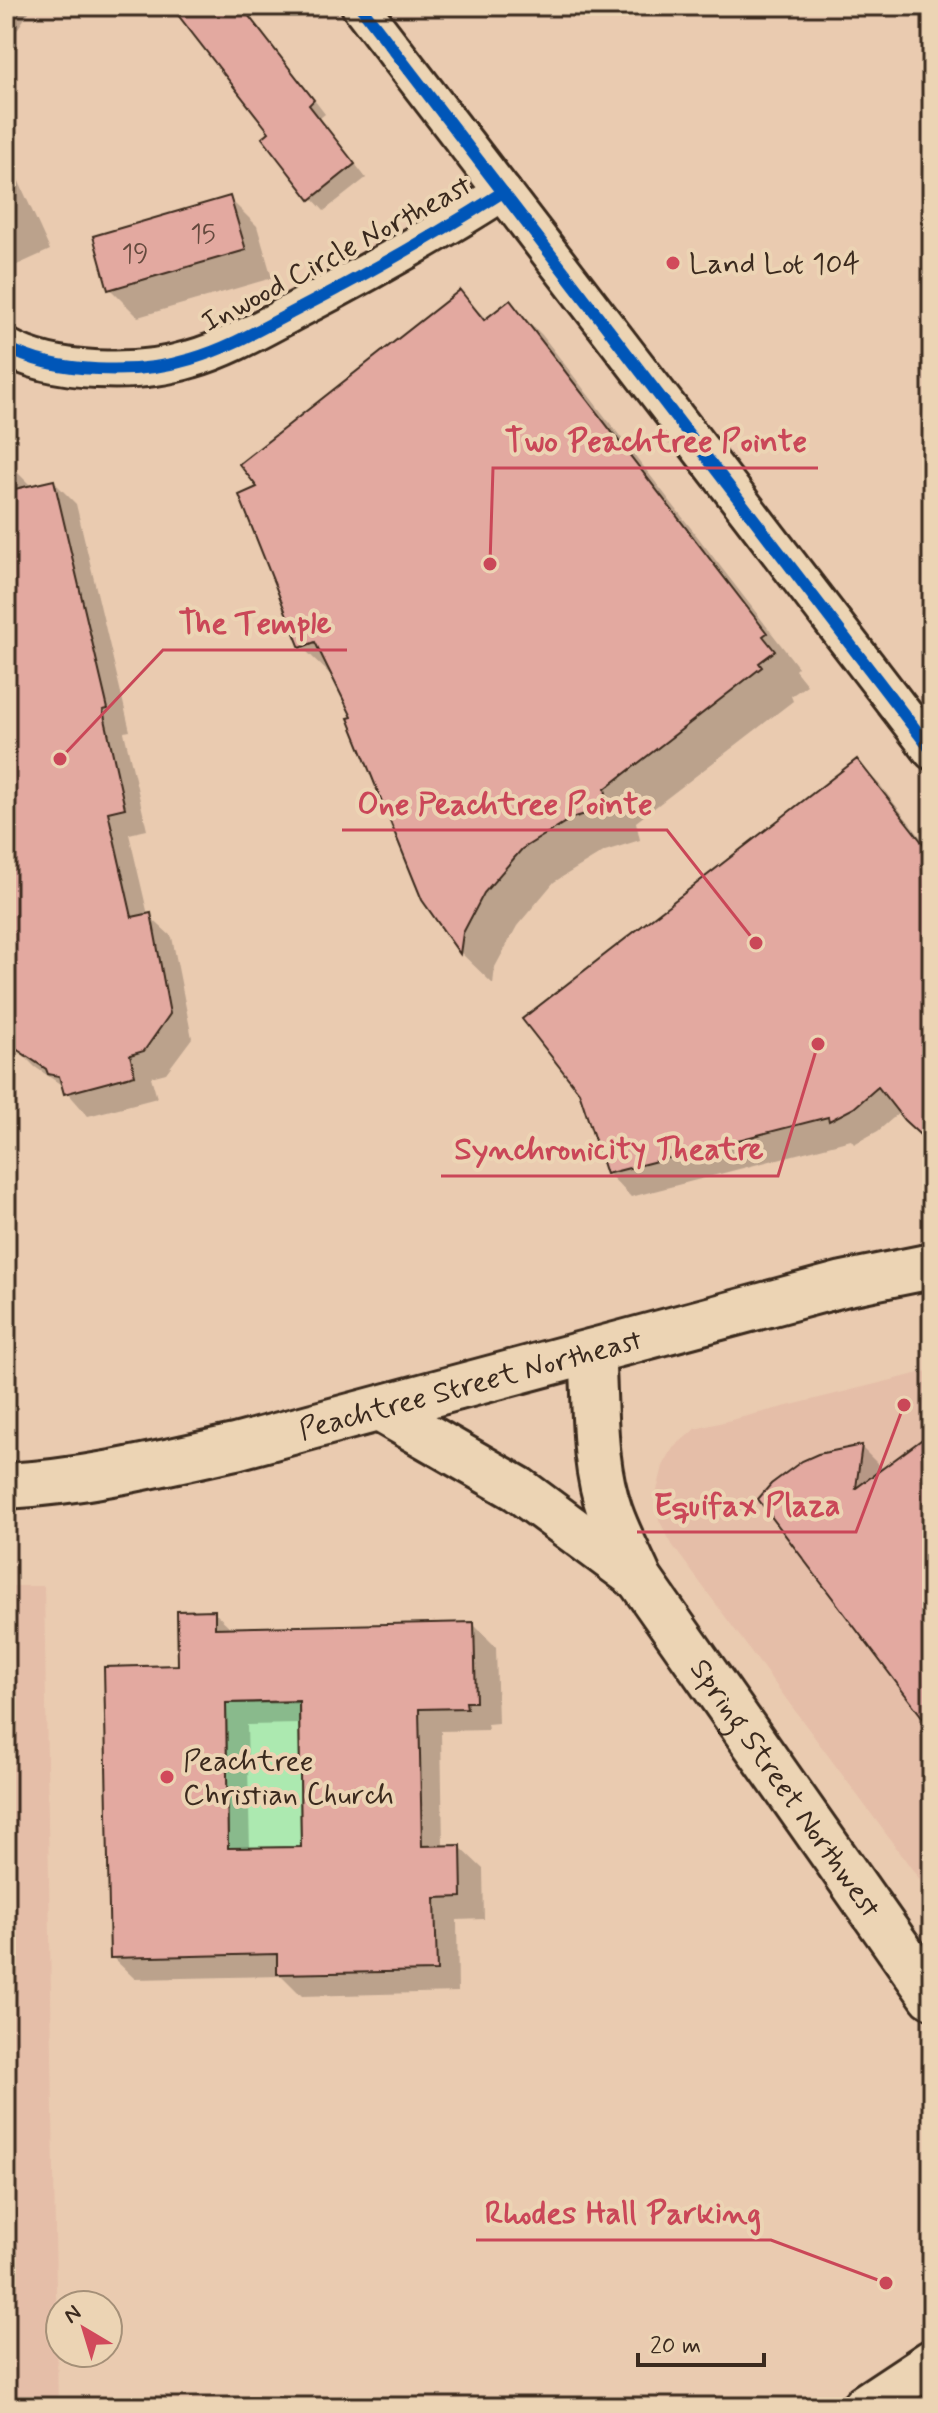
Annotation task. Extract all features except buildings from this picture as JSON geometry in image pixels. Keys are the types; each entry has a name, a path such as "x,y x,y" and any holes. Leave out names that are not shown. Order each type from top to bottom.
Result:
{"main road":[{"name":"Peachtree Street Northeast","path":"6,1486 36,1485 150,1466 381,1410 843,1284 932,1266"},
{"name":"Spring Street Northwest","path":"592,1352 596,1441 604,1488 609,1510 640,1580 932,1996"},
{"name":"Spring Street Northwest","path":"381,1410 518,1489 640,1580"},
{"path":"864,2407 932,2362"},
{"path":"902,2407 932,2393"}],"street":[{"path":"360,6 932,751"},
{"name":"Inwood Circle Northeast","path":"6,347 83,369 150,368 192,359 236,341 346,285 503,192"}],"shaded area":[{"path":"932,1370 932,1896 673,1546 659,1520 656,1495 663,1466 673,1448 695,1429"},
{"path":"6,1586 44,1586 56,2289 44,2289 44,2369 57,2369 58,2407 6,2407"}],"green space":[{"name":"Peachtree Christian Church","path":"299,1702 301,1847 228,1849 226,1703"}],"cycle path":[{"path":"360,6 932,751"},
{"path":"6,347 48,363 97,369 147,368 191,359 242,339 345,285 503,192"}],"place":[{"name":"Land Lot 104","path":"673,263"},
{"name":"Two Peachtree Pointe","path":"490,564"},
{"name":"The Temple","path":"60,759"},
{"name":"One Peachtree Pointe","path":"756,943"},
{"name":"Synchronicity Theatre","path":"818,1044"},
{"name":"Equifax Plaza","path":"904,1405"},
{"name":"Peachtree Christian Church","path":"167,1777"},
{"name":"Rhodes Hall Parking","path":"886,2283"}]}
